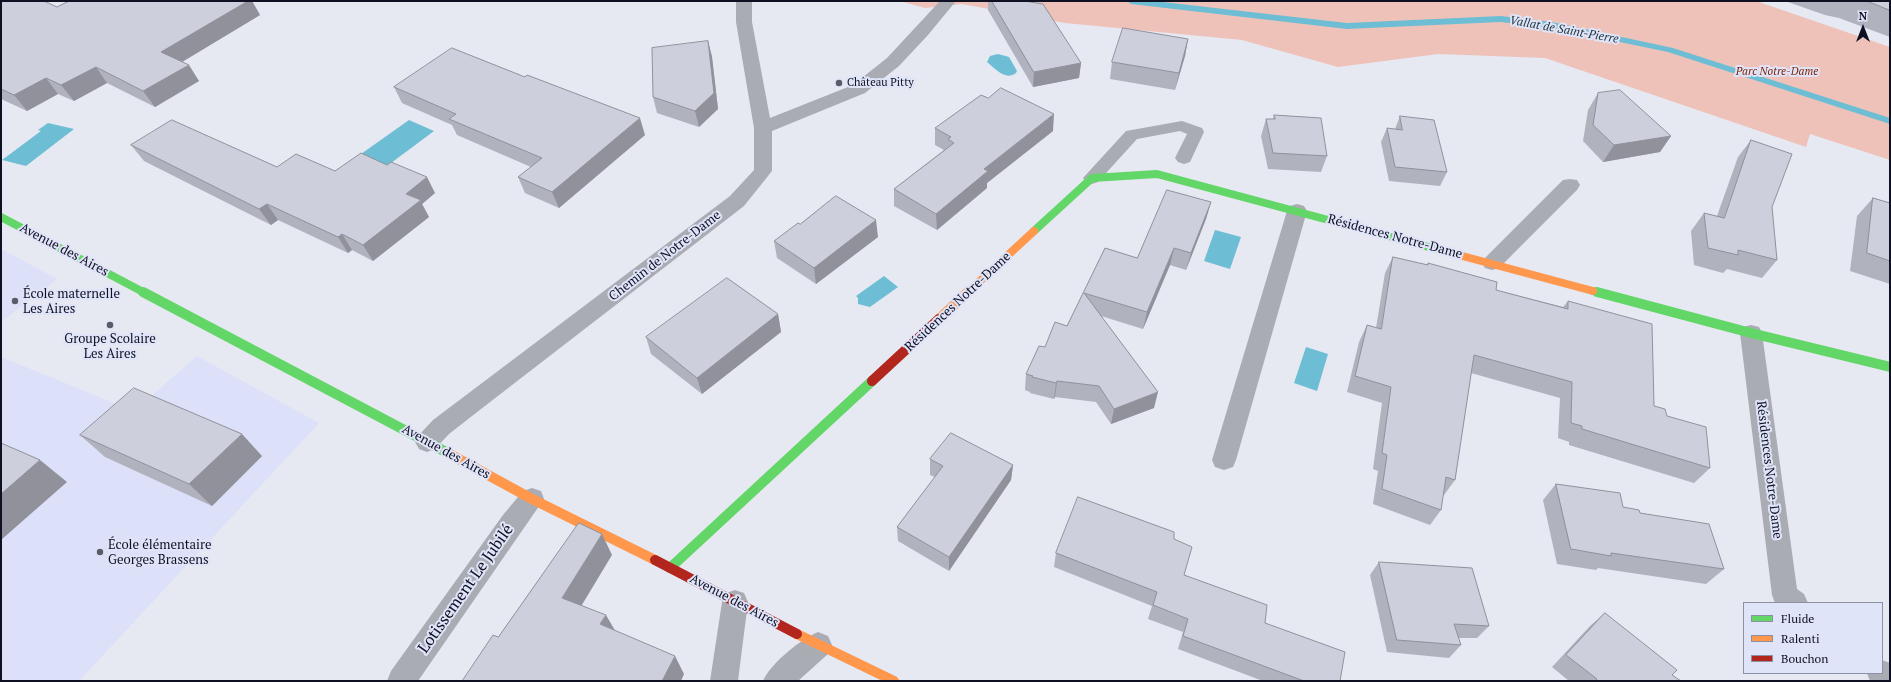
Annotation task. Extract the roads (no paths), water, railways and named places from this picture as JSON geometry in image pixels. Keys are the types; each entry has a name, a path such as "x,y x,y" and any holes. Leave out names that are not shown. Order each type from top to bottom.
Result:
{"street":[{"name":"Chemin de Notre-Dame","path":"427,442 441,427 473,402 737,201 763,171 763,128 744,22 744,1"},
{"path":"763,128 859,89 893,62 922,32 948,1"},
{"name":"Résidences Notre-Dame","path":"670,568 1092,178 1157,174 1751,333 1890,368"},
{"path":"1492,263 1570,185"},
{"path":"1224,460 1298,211"},
{"name":"Avenue des Aires","path":"1,217 532,499 670,568 818,645 894,681"},
{"name":"Résidences Notre-Dame","path":"1751,333 1785,595 1794,602"},
{"name":"Lotissement Le Jubilé","path":"401,681 512,523 532,499"},
{"path":"724,681 735,602"},
{"path":"777,681 818,645"}],"lane":[{"path":"1092,178 1132,134 1182,126 1196,132 1184,158"}],"water":[{"path":"998,54 1009,57 1017,71 1016,73 1008,76 1004,75 987,62 990,56"},
{"path":"409,120 434,131 387,166 361,154"},
{"path":"48,123 74,129 26,166 2,160 41,131 38,130"},
{"path":"1215,230 1241,237 1230,269 1204,261"},
{"path":"884,276 898,287 870,307 858,304 858,298 856,296"},
{"path":"1306,347 1328,354 1317,391 1294,383"}],"waterway":[{"name":"Vallat de Saint-Pierre","path":"1131,1 1347,26 1501,19 1552,25 1670,50 1890,121"}],"place":[{"name":"Château Pitty","path":"839,83"},
{"name":"École maternelle Les Aires","path":"15,301"},
{"name":"Groupe Scolaire Les Aires","path":"110,325"},
{"name":"École élémentaire Georges Brassens","path":"100,552"}],"park label":[{"name":"Parc Notre-Dame","path":"1777,72"}]}
